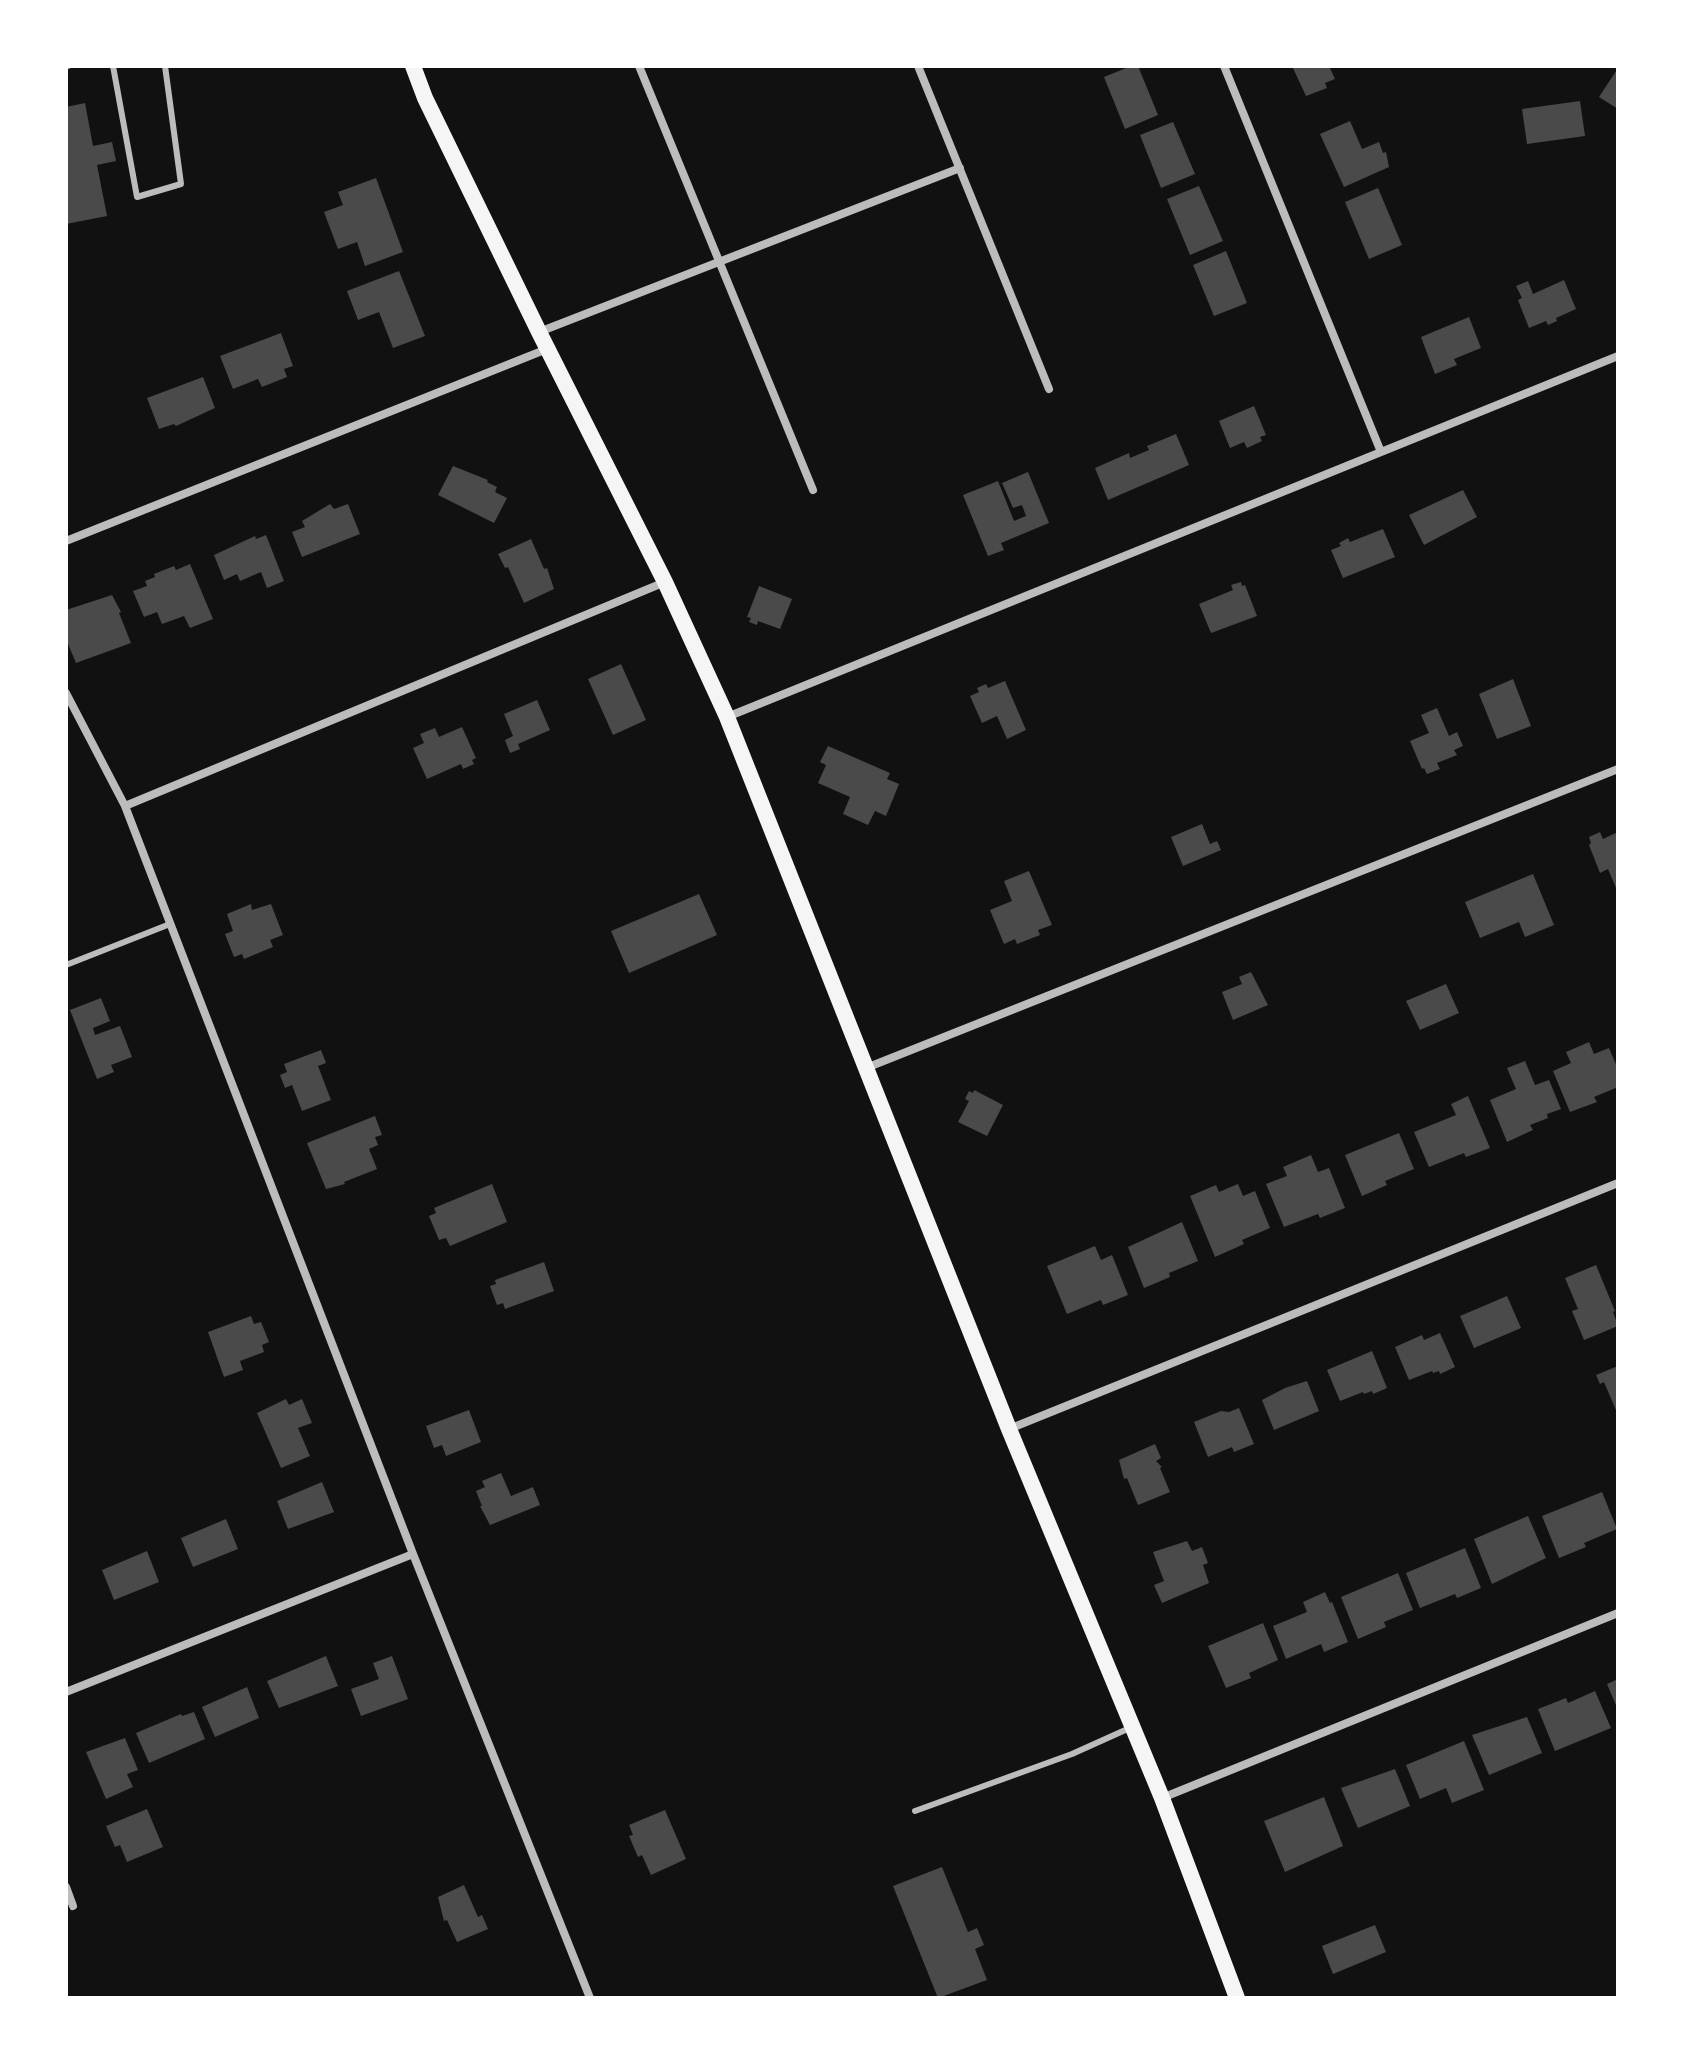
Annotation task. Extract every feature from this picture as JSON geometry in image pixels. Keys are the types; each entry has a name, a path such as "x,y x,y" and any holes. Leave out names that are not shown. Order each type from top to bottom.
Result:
{"main road":[{"path":"413,66 425,98 665,582 727,717 1009,1429 1162,1798 1237,1998"}],"street":[{"path":"639,66 813,490"},
{"path":"918,66 1049,389"},
{"path":"1224,66 1381,452"},
{"path":"539,332 960,168"},
{"path":"66,541 548,348"},
{"path":"727,717 1618,356"},
{"path":"125,806 665,582"},
{"path":"66,693 125,806 413,1554 590,1998"},
{"path":"866,1068 1618,769"},
{"path":"1009,1429 1618,1183"},
{"path":"66,1692 413,1554"},
{"path":"1162,1798 1618,1613"},
{"path":"66,1887 73,1906"}],"lane":[{"path":"113,66 137,197 181,184 165,66"},
{"path":"66,965 170,924"},
{"path":"915,1811 1072,1754 1132,1727"}],"building":[{"path":"1138,66 1158,115 1125,129 1104,77"},
{"path":"1292,66 1329,66 1335,79 1325,83 1327,88 1306,96"},
{"path":"1618,68 1618,109 1599,97"},
{"path":"1580,101 1585,136 1527,144 1522,109"},
{"path":"85,103 93,146 112,142 116,161 97,165 107,216 66,224 66,107"},
{"path":"1350,121 1362,149 1379,142 1383,153 1386,152 1389,167 1344,187 1320,134"},
{"path":"1173,122 1195,174 1161,188 1140,135"},
{"path":"376,178 403,252 365,266 357,242 338,249 324,212 343,205 338,192"},
{"path":"1199,186 1223,241 1190,255 1167,199"},
{"path":"1378,188 1402,245 1369,259 1345,202"},
{"path":"1226,251 1247,303 1214,316 1193,265"},
{"path":"399,271 425,336 393,348 379,312 358,320 347,291"},
{"path":"1564,280 1576,309 1548,325 1546,321 1529,328 1516,286 1528,281 1533,294"},
{"path":"1469,317 1481,348 1454,359 1457,365 1435,374 1421,337"},
{"path":"281,333 293,366 284,369 287,377 262,387 258,379 233,389 220,356"},
{"path":"203,377 215,408 176,426 159,429 147,398"},
{"path":"1254,406 1266,435 1260,437 1262,441 1247,448 1244,442 1230,448 1219,421"},
{"path":"1176,434 1189,465 1108,500 1095,468 1129,453 1130,458 1149,450 1147,446"},
{"path":"453,466 488,480 497,487 495,492 507,498 494,523 438,495"},
{"path":"1028,472 1049,523 1001,543 1004,550 988,556 963,495 998,481 1014,521 1026,516 1022,505 1013,508 1002,483"},
{"path":"1463,490 1477,517 1424,545 1409,515"},
{"path":"330,504 334,509 348,504 360,534 302,557 292,532 305,527 302,521"},
{"path":"1383,529 1395,557 1343,578 1331,550 1341,546 1339,543 1348,538 1350,542"},
{"path":"266,535 284,581 267,588 261,572 240,581 237,574 224,580 214,555 255,536 256,539"},
{"path":"531,539 544,569 547,568 554,589 524,603 508,567 505,568 498,554"},
{"path":"190,564 213,619 190,628 184,616 162,624 157,612 144,617 133,591 147,586 145,581 155,577 154,574"},
{"path":"1241,582 1257,616 1211,633 1199,604 1233,590 1231,585"},
{"path":"759,586 792,599 780,629 758,621 757,625 749,622 751,618 747,617"},
{"path":"112,595 131,643 76,663 66,639 66,610"},
{"path":"621,664 646,720 613,735 588,679"},
{"path":"1513,679 1531,726 1497,739 1479,694"},
{"path":"1005,681 1026,730 1007,739 997,716 982,723 970,696 986,684 988,688"},
{"path":"537,700 550,730 518,744 520,749 510,753 505,740 513,736 504,714"},
{"path":"1437,708 1449,736 1457,732 1463,746 1454,750 1457,755 1437,763 1440,769 1427,774 1410,741 1429,733 1421,715"},
{"path":"462,727 476,758 472,760 474,764 463,769 461,764 427,779 413,748 424,743 420,734 435,728 439,737"},
{"path":"828,746 890,773 887,779 899,784 886,816 875,811 868,825 843,814 850,797 818,783 826,765 820,762"},
{"path":"1202,824 1210,844 1217,841 1221,850 1183,866 1171,837"},
{"path":"1600,832 1603,839 1618,832 1616,888 1608,869 1600,873 1589,845 1589,837"},
{"path":"1029,871 1052,925 1038,930 1040,935 1017,944 1015,939 1004,944 990,910 1012,901 1004,881"},
{"path":"1533,874 1554,925 1525,937 1519,922 1480,938 1465,902"},
{"path":"699,894 717,935 629,973 611,931"},
{"path":"251,904 252,910 271,904 283,935 270,940 273,947 244,959 242,954 234,957 225,934 233,931 227,914"},
{"path":"1251,972 1268,1005 1233,1020 1222,992 1242,984 1239,977"},
{"path":"1446,984 1459,1013 1420,1030 1406,1001"},
{"path":"101,998 110,1021 93,1028 95,1035 120,1026 132,1057 111,1065 114,1072 97,1079 70,1010"},
{"path":"1589,1042 1594,1054 1609,1048 1618,1069 1618,1087 1594,1097 1597,1102 1570,1112 1553,1071 1571,1063 1566,1052"},
{"path":"321,1050 326,1063 318,1066 331,1100 302,1111 292,1085 285,1088 280,1075 287,1072 284,1064"},
{"path":"1525,1061 1535,1085 1549,1080 1561,1109 1530,1125 1533,1130 1507,1142 1490,1100 1516,1089 1507,1068"},
{"path":"974,1090 1003,1105 987,1136 958,1122 969,1101 965,1099 969,1091 973,1093"},
{"path":"1468,1096 1490,1148 1466,1157 1464,1153 1429,1167 1414,1132 1456,1115 1451,1104"},
{"path":"375,1116 382,1135 375,1137 378,1145 369,1149 377,1169 326,1189 307,1143"},
{"path":"1399,1133 1414,1169 1385,1181 1387,1185 1362,1196 1345,1155"},
{"path":"1311,1155 1318,1172 1329,1168 1345,1208 1284,1227 1266,1184 1287,1176 1283,1167"},
{"path":"492,1184 507,1222 450,1246 446,1238 439,1240 429,1216 436,1213 434,1208"},
{"path":"1238,1184 1243,1196 1255,1191 1270,1228 1242,1240 1244,1244 1215,1257 1190,1196 1216,1185 1219,1192"},
{"path":"1182,1222 1198,1261 1144,1288 1128,1247"},
{"path":"1095,1246 1101,1260 1112,1255 1128,1295 1103,1305 1101,1300 1067,1314 1047,1266"},
{"path":"544,1262 554,1291 505,1309 503,1303 497,1305 490,1286 496,1284 495,1280"},
{"path":"1596,1265 1618,1326 1584,1340 1572,1311 1578,1309 1565,1278"},
{"path":"1507,1296 1521,1328 1474,1348 1460,1316"},
{"path":"251,1316 254,1324 261,1322 269,1342 262,1345 264,1352 240,1361 243,1370 224,1377 208,1332"},
{"path":"1440,1333 1455,1367 1440,1374 1439,1371 1432,1371 1409,1380 1395,1347 1422,1335 1424,1340"},
{"path":"1372,1351 1387,1388 1373,1394 1372,1391 1363,1392 1340,1401 1327,1370"},
{"path":"1618,1366 1618,1415 1604,1382 1600,1384 1596,1375"},
{"path":"1307,1381 1319,1411 1274,1430 1262,1400"},
{"path":"286,1399 289,1405 302,1399 312,1423 298,1428 310,1456 281,1468 257,1413"},
{"path":"1239,1408 1254,1444 1234,1452 1232,1447 1208,1457 1194,1422 1221,1411"},
{"path":"469,1410 481,1442 446,1456 442,1445 434,1448 426,1426"},
{"path":"1155,1444 1161,1458 1156,1461 1162,1467 1170,1492 1138,1505 1127,1478 1124,1479 1119,1460"},
{"path":"501,1473 511,1496 533,1487 540,1505 490,1525 476,1491 485,1487 482,1481"},
{"path":"322,1482 334,1512 288,1529 277,1501"},
{"path":"1602,1492 1617,1529 1559,1558 1542,1516"},
{"path":"1528,1516 1546,1558 1492,1584 1474,1539"},
{"path":"226,1519 238,1549 193,1567 181,1538"},
{"path":"1187,1541 1192,1551 1202,1547 1208,1563 1203,1565 1209,1583 1162,1603 1154,1585 1164,1581 1153,1552"},
{"path":"1465,1548 1481,1588 1420,1608 1406,1573"},
{"path":"147,1551 159,1582 114,1600 102,1570"},
{"path":"1398,1573 1413,1610 1384,1622 1386,1627 1358,1639 1341,1597"},
{"path":"1325,1592 1348,1642 1324,1652 1321,1644 1286,1659 1273,1626 1307,1612 1303,1602"},
{"path":"1263,1623 1278,1660 1249,1673 1251,1678 1226,1688 1208,1646"},
{"path":"326,1656 338,1686 279,1708 267,1681"},
{"path":"392,1656 408,1699 361,1716 351,1689 379,1679 373,1663"},
{"path":"1618,1679 1618,1710 1607,1684"},
{"path":"247,1687 259,1718 215,1737 202,1707"},
{"path":"1595,1691 1611,1728 1555,1751 1538,1709 1566,1698 1568,1703"},
{"path":"194,1712 205,1739 149,1763 136,1733 181,1714"},
{"path":"1527,1717 1542,1753 1489,1775 1472,1735"},
{"path":"125,1738 138,1770 127,1774 133,1787 106,1799 86,1752"},
{"path":"1464,1741 1484,1790 1452,1803 1446,1788 1420,1799 1406,1765"},
{"path":"1395,1769 1410,1806 1358,1828 1341,1788"},
{"path":"1324,1797 1343,1846 1285,1872 1264,1821"},
{"path":"147,1809 163,1847 127,1862 120,1845 115,1847 106,1826"},
{"path":"665,1810 686,1859 651,1875 642,1855 638,1857 629,1836 633,1835 629,1825"},
{"path":"942,1867 968,1932 977,1928 984,1945 975,1949 987,1980 938,1998 893,1886"},
{"path":"464,1885 478,1917 482,1915 488,1929 457,1942 447,1920 444,1921 438,1897"},
{"path":"1375,1925 1386,1952 1333,1974 1322,1946"}]}
